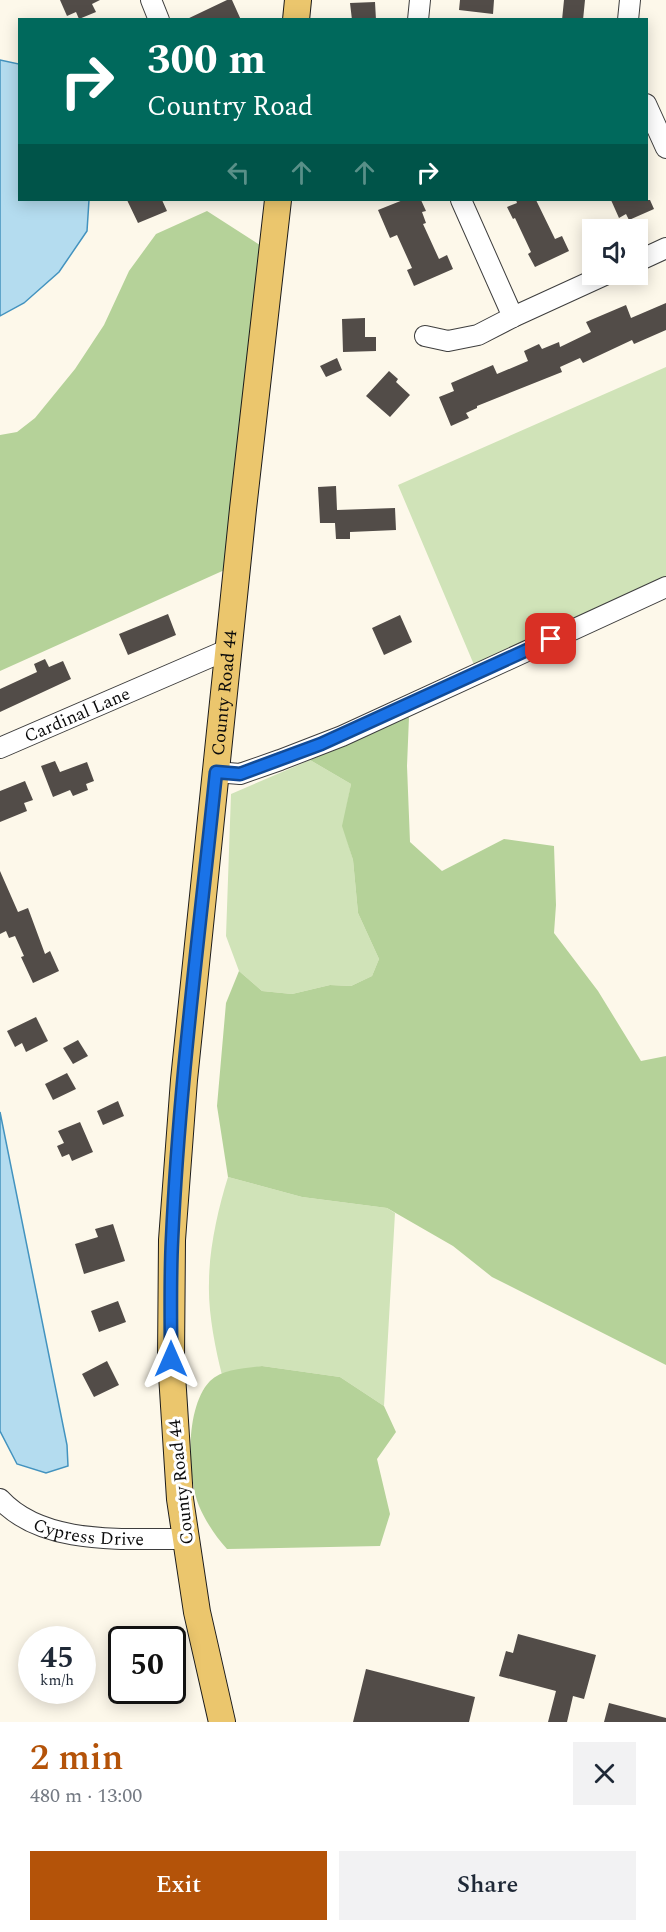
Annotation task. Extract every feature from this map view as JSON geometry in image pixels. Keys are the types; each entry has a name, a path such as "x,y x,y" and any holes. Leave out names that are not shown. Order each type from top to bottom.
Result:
{"main road":[{"path":"296,18 298,0"},
{"name":"County Road 44","path":"222,1722 197,1612 180,1499 171,1359 172,1240 184,1080 278,201"}],"street":[{"path":"151,0 158,18"},
{"path":"418,18 420,0"},
{"path":"628,18 630,0"},
{"path":"648,108 666,148"},
{"path":"461,201 513,317"},
{"path":"648,256 666,248"},
{"path":"425,336 448,341 463,340 583,285"},
{"path":"216,772 240,774 342,736 666,587"},
{"name":"Cardinal Lane","path":"0,748 229,649"},
{"name":"Cypress Drive","path":"0,1499 21,1516 51,1530 111,1537 186,1539"}],"green space":[{"path":"207,211 263,247 229,568 0,671 0,435 17,432 35,418 75,369 104,325 129,271 156,234"},
{"path":"666,367 666,594 480,679 398,485"},
{"path":"409,717 407,766 410,842 442,871 504,839 554,846 556,905 554,933 598,991 641,1061 666,1056 666,1365 492,1277 453,1246 387,1208 302,1197 228,1177 217,1106 226,1003 239,971 262,991 292,994 330,985 351,986 372,976 379,959 358,913 353,860 342,826 351,784 310,760"},
{"path":"310,760 351,784 343,826 353,860 358,913 379,959 372,976 351,986 330,985 292,994 262,991 239,971 226,936 231,794"},
{"path":"228,1177 302,1197 387,1208 395,1213 384,1406 340,1377 262,1366 222,1375 212,1329 209,1283 215,1229"},
{"path":"262,1366 340,1377 384,1406 396,1432 377,1459 390,1514 380,1546 227,1549 212,1529 199,1506 192,1477 192,1424 196,1407 202,1393 215,1377 234,1370"}],"water":[{"path":"0,60 18,64 18,201 89,201 87,231 59,272 24,303 0,316"},
{"path":"0,1112 67,1445 68,1466 46,1473 17,1464 0,1431"}],"building":[{"path":"60,0 100,0 92,4 96,12 81,18 79,18 76,12 67,16"},
{"path":"227,0 232,0 240,18 189,18"},
{"path":"460,0 494,0 493,14 459,10"},
{"path":"564,0 585,0 583,18 562,18"},
{"path":"375,2 376,18 352,18 350,3"},
{"path":"650,200 654,209 631,219 628,219 626,214 619,218 611,201"},
{"path":"127,201 162,201 167,211 138,223"},
{"path":"400,201 421,201 426,211 422,212 426,223 423,224 439,259 447,255 453,269 414,286 407,270 412,268 397,235 390,238 378,210"},
{"path":"516,201 536,201 555,239 562,236 569,251 535,267 528,254 531,252 515,218 513,219 507,207 517,203"},
{"path":"666,303 666,330 634,344 632,340 583,363 580,358 560,367 562,372 477,406 466,413 469,418 451,426 439,397 454,391 451,383 493,365 497,374 528,361 524,351 539,344 542,349 559,342 560,347 591,332 586,322 626,305 631,318"},
{"path":"365,318 365,337 376,337 376,351 343,352 342,319"},
{"path":"337,358 342,370 326,377 320,366"},
{"path":"389,371 398,379 396,382 410,395 390,417 366,396"},
{"path":"336,486 337,510 395,508 396,530 350,532 350,539 336,539 335,523 320,523 318,487"},
{"path":"168,614 176,635 128,655 119,634"},
{"path":"400,615 412,642 384,655 372,628"},
{"path":"45,659 49,667 63,661 71,679 0,712 0,689 37,672 34,664"},
{"path":"55,761 60,772 87,762 94,781 86,784 88,790 73,796 70,790 53,797 41,766"},
{"path":"25,781 33,800 24,803 27,811 0,822 0,791"},
{"path":"0,871 18,912 28,908 45,954 50,951 59,971 33,983 21,957 24,956 15,936 9,938 6,931 0,934"},
{"path":"36,1017 48,1041 26,1052 22,1043 15,1047 7,1031"},
{"path":"78,1040 88,1056 73,1064 63,1048"},
{"path":"67,1073 76,1089 53,1100 45,1084"},
{"path":"118,1101 124,1116 103,1125 97,1111"},
{"path":"80,1122 93,1152 72,1161 69,1154 62,1157 57,1146 64,1143 58,1131"},
{"path":"113,1224 125,1261 84,1274 75,1244 98,1237 95,1229"},
{"path":"118,1301 126,1322 99,1332 91,1311"},
{"path":"107,1361 119,1385 94,1397 82,1374"},
{"path":"518,1634 596,1655 584,1699 573,1696 567,1722 548,1722 556,1691 499,1676 506,1651 513,1653"},
{"path":"366,1669 475,1697 469,1722 353,1722"},
{"path":"609,1703 666,1718 666,1722 604,1722"}],"route":[{"path":"171,1359 172,1240 175,1194 184,1080 216,772 240,774 342,736 551,639"}]}
